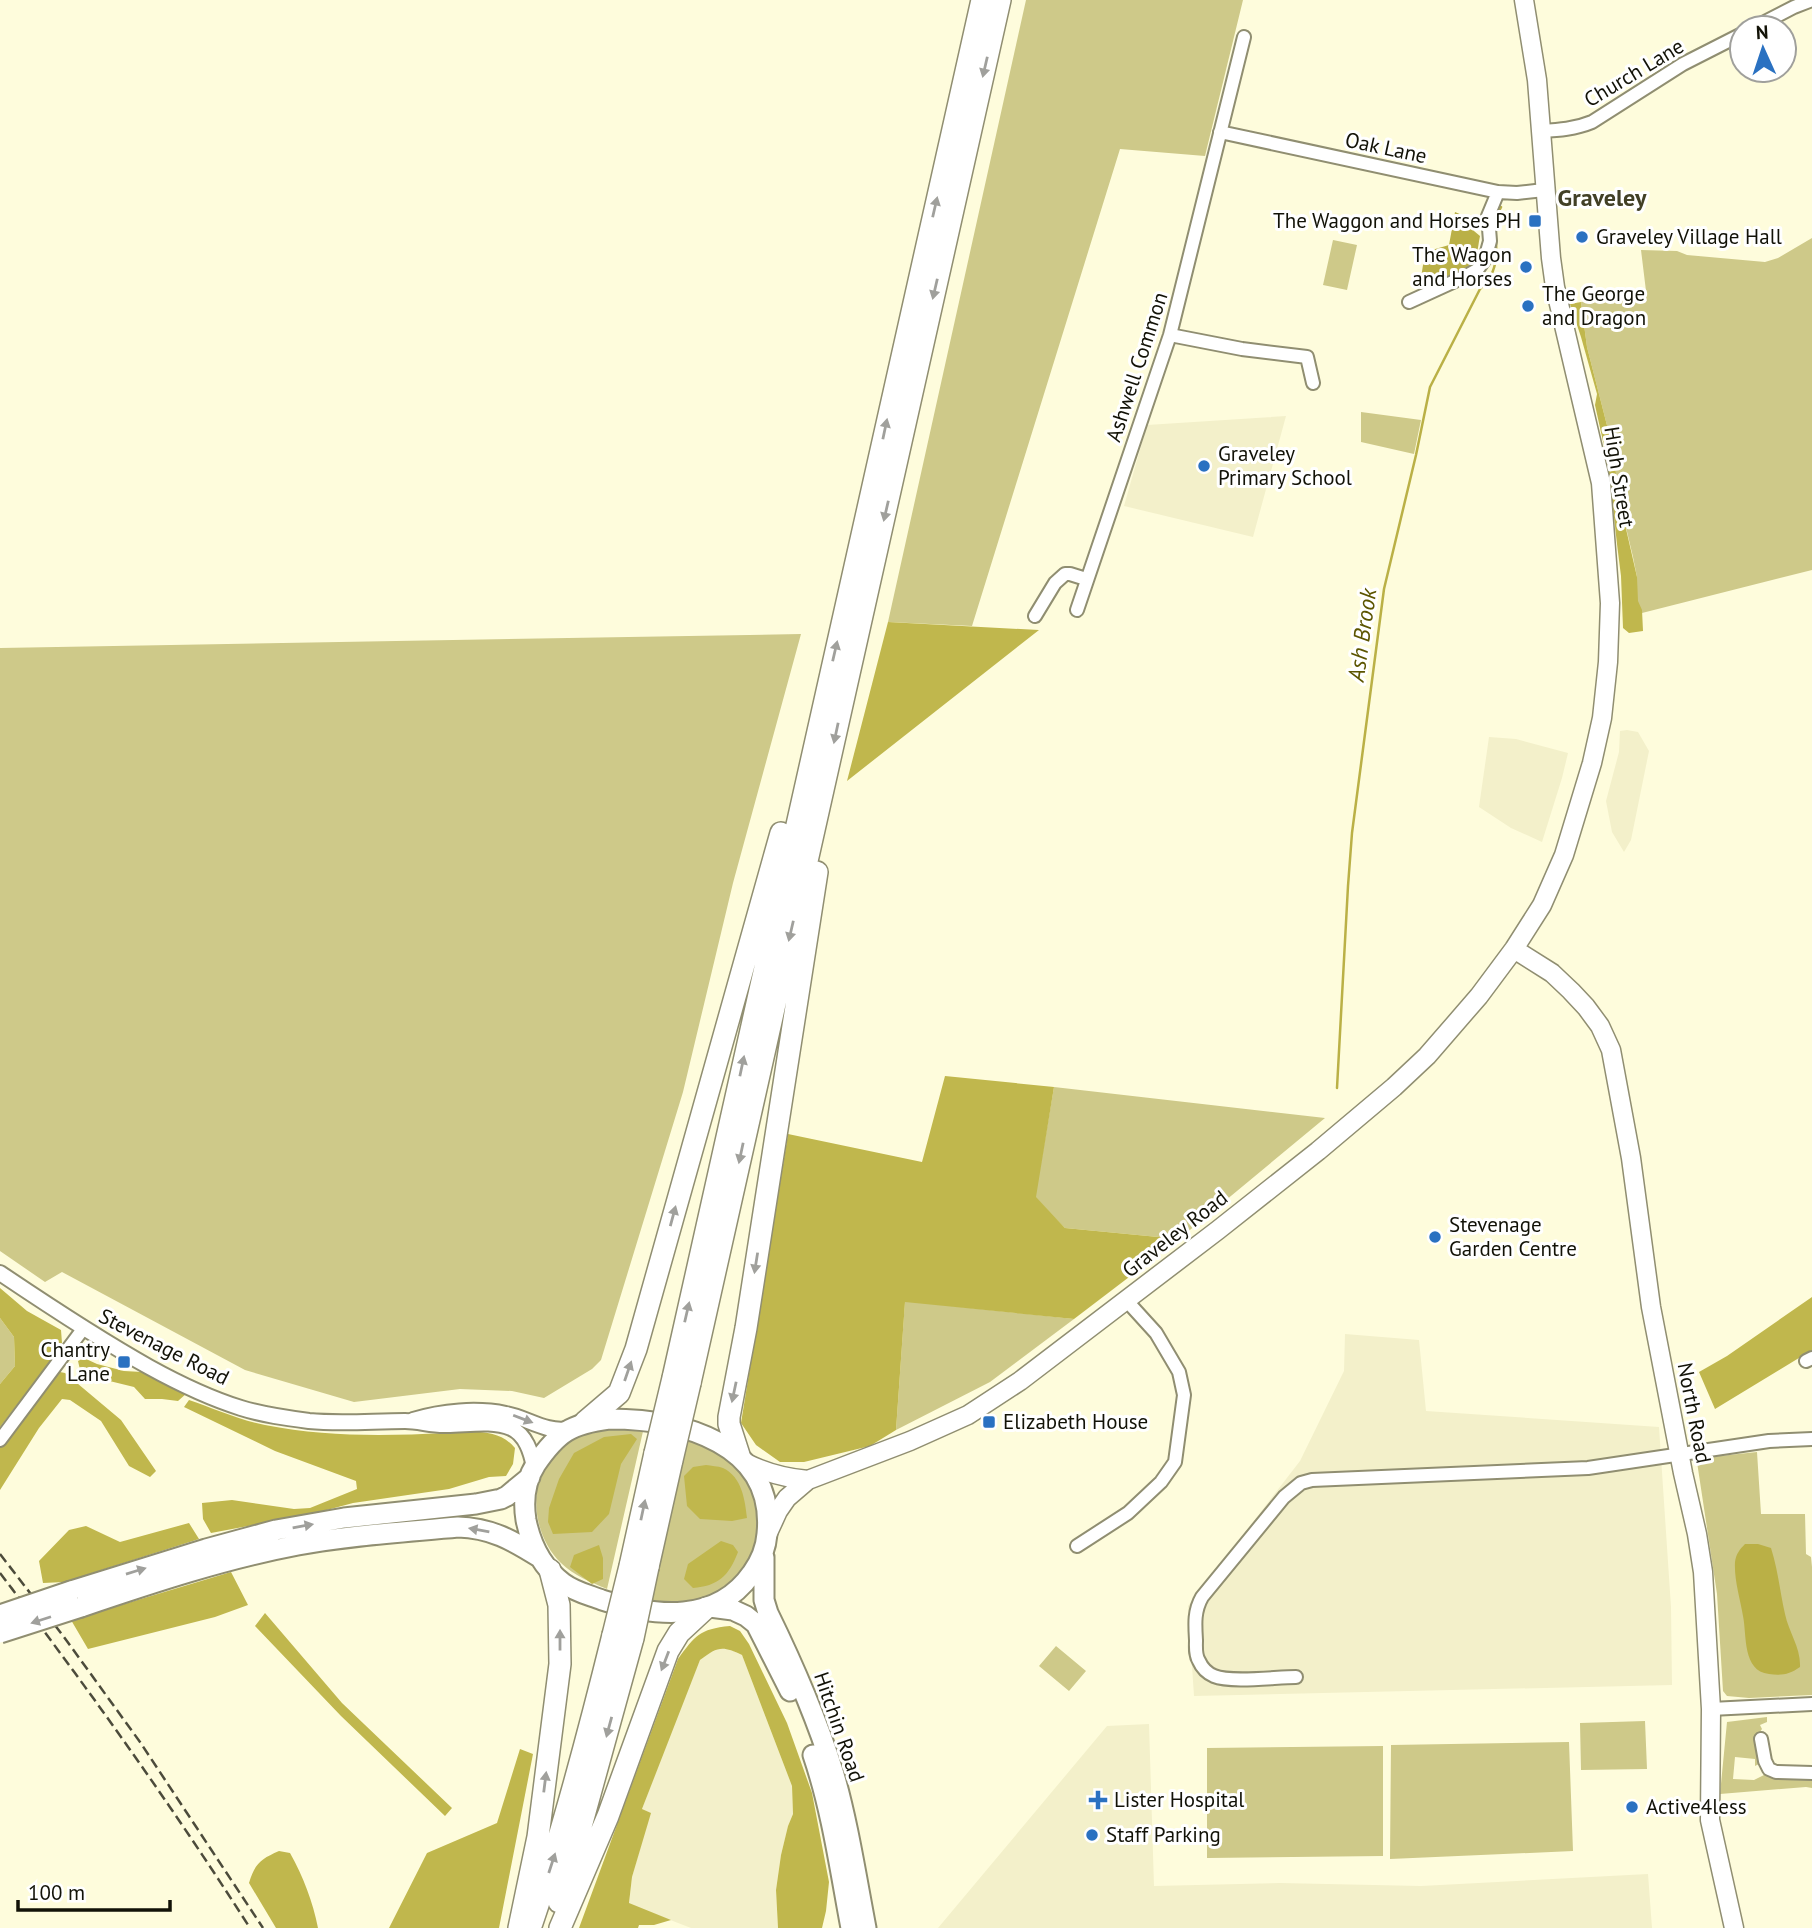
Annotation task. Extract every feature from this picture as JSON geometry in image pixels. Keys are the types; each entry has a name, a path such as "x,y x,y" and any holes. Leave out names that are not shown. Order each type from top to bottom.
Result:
{"highway":[{"path":"681,1381 820,717 982,0"},
{"path":"550,1928 572,1859 681,1381 828,769 1000,0"},
{"path":"577,1426 619,1393 636,1349 760,905 797,780 820,717"},
{"path":"742,1459 729,1417 748,1315 811,914 828,769"},
{"path":"519,1928 538,1837 560,1664 559,1605 545,1564"},
{"path":"561,1928 608,1816 668,1651 679,1633 708,1608"},
{"path":"530,1928 623,1636"}],"main road":[{"name":"High Street","path":"1514,949 1542,905 1564,855 1592,763 1600,730 1608,662 1610,603 1601,483 1550,258 1538,80 1524,0"},
{"name":"Graveley Road","path":"766,1541 778,1511 808,1480 910,1441 968,1415 1020,1381 1318,1151 1427,1056 1453,1028 1514,949"},
{"name":"North Road","path":"1514,949 1552,973 1571,990 1600,1026 1611,1050 1631,1158 1651,1307 1703,1572 1712,1709 1710,1820 1734,1928"},
{"path":"0,1615 76,1599 243,1548 458,1527 476,1528 514,1541 545,1564 564,1584 579,1592 628,1608 666,1613 708,1608 736,1592 756,1568 766,1541 768,1513 757,1479 742,1459 726,1446 710,1438 660,1423 629,1419 577,1426 547,1449 532,1472 507,1496 489,1502 344,1518 276,1531 243,1548"},
{"name":"Graveley Road","path":"742,1459 771,1474 808,1480"},
{"path":"532,1472 524,1499 525,1510 531,1538 545,1564"},
{"name":"Hitchin Road","path":"766,1541 764,1600 806,1696 833,1772 866,1928"},
{"path":"0,1633 76,1599"},
{"name":"Hitchin Road","path":"708,1608 733,1610 756,1624 794,1698 820,1776 851,1928"}],"street":[{"path":"1780,14 1812,1"},
{"name":"Ashwell Common","path":"1076,610 1170,335 1244,37"},
{"name":"Church Lane","path":"1541,131 1573,128 1592,122 1684,64 1728,41"},
{"name":"Oak Lane","path":"1220,132 1498,192 1545,190"},
{"path":"1409,302 1477,270 1483,262 1490,241 1488,216 1498,192"},
{"path":"1170,335 1241,349 1307,357 1313,383"},
{"path":"1035,616 1055,583 1065,574 1086,579"},
{"name":"Stevenage Road","path":"0,1273 83,1329 184,1386 240,1408 319,1422 494,1424 513,1429 528,1445 532,1472"},
{"path":"1077,1546 1128,1513 1161,1482 1175,1462 1184,1395 1179,1372 1156,1334 1126,1300"},
{"path":"0,1440 83,1329"},
{"name":"Stevenage Road","path":"408,1421 432,1414 491,1412 516,1416 549,1430 577,1426"},
{"path":"1296,1677 1228,1679 1210,1674 1203,1669 1196,1656 1195,1619 1197,1605 1202,1597 1284,1497 1301,1483 1312,1480 1588,1468 1769,1441 1812,1439"},
{"path":"1712,1709 1812,1704"},
{"path":"1761,1739 1769,1769 1776,1772 1812,1773"}],"shaded area":[{"path":"1026,0 1243,0 1205,156 1120,149 972,626 888,622"},
{"path":"1455,212 1476,221 1474,231 1480,236 1475,258 1463,269 1427,284 1421,278 1425,252 1449,245"},
{"path":"1812,238 1812,570 1642,613 1637,601 1637,577 1619,498 1613,449 1587,347 1581,302 1646,291 1641,250 1677,251 1687,255 1765,262 1778,258"},
{"path":"1333,240 1357,245 1347,290 1323,285"},
{"path":"1581,302 1587,347 1613,449 1619,498 1637,577 1643,631 1629,633 1623,628 1621,576 1608,464 1595,405 1597,394 1570,304"},
{"path":"1361,412 1421,420 1414,454 1361,442"},
{"name":"Graveley Primary School","path":"1286,416 1253,537 1124,506 1147,425"},
{"path":"888,622 1039,630 847,781"},
{"path":"801,634 733,883 683,1092 601,1360 592,1369 544,1398 512,1391 460,1389 354,1402 245,1370 62,1272 45,1282 0,1251 0,648"},
{"path":"1620,731 1638,732 1649,751 1631,840 1624,852 1612,832 1606,801 1619,752"},
{"path":"1489,737 1516,739 1568,753 1542,842 1511,828 1479,807"},
{"path":"945,1076 1054,1087 1036,1197 1065,1228 1179,1239 1074,1319 905,1302 896,1430 870,1446 804,1462 780,1462 756,1445 741,1423 788,1134 922,1162"},
{"path":"1054,1087 1325,1118 1179,1239 1065,1228 1035,1197"},
{"path":"0,1288 27,1311 61,1330 62,1343 0,1427 0,1384 15,1366 14,1337 0,1318"},
{"path":"1812,1297 1812,1350 1715,1409 1699,1372 1727,1356"},
{"path":"905,1301 1074,1319 990,1382 896,1430"},
{"path":"0,1318 14,1337 15,1366 0,1384"},
{"path":"1345,1334 1419,1340 1426,1411 1659,1427 1671,1607 1672,1685 1194,1696 1188,1606 1300,1461 1344,1371"},
{"path":"84,1358 124,1371 142,1372 187,1393 178,1401 145,1399 134,1387 81,1374 78,1361"},
{"path":"60,1372 65,1373 121,1420 156,1471 150,1477 129,1466 101,1421 70,1400 62,1399 39,1428 0,1490 0,1448"},
{"path":"189,1400 255,1423 310,1432 378,1435 483,1432 508,1441 515,1448 513,1464 506,1476 489,1477 449,1489 353,1503 312,1514 211,1533 203,1519 202,1503 232,1500 294,1509 310,1508 357,1489 356,1481 275,1451 184,1407"},
{"path":"592,1427 644,1427 607,1589 571,1572 550,1550 538,1519 536,1502 543,1470 552,1456 567,1442"},
{"path":"631,1434 637,1439 621,1464 609,1514 592,1532 553,1534 548,1522 549,1508 559,1479 574,1453 604,1437"},
{"path":"686,1436 728,1457 754,1491 760,1522 754,1554 735,1581 718,1594 687,1604 665,1603 649,1600"},
{"path":"1757,1452 1761,1514 1805,1514 1806,1554 1811,1557 1812,1567 1812,1695 1749,1698 1727,1696 1723,1691 1717,1594 1697,1462 1701,1458"},
{"path":"706,1465 723,1468 734,1477 744,1497 747,1518 732,1521 700,1519 687,1506 684,1476 693,1467"},
{"path":"189,1523 199,1539 64,1582 43,1583 39,1561 69,1530 86,1526 120,1542"},
{"path":"721,1541 733,1545 738,1552 731,1567 716,1582 693,1588 684,1579 688,1564"},
{"path":"1745,1544 1771,1548 1785,1614 1800,1660 1800,1667 1789,1673 1774,1675 1760,1671 1754,1666 1747,1651 1735,1569 1736,1557"},
{"path":"599,1545 603,1558 603,1579 592,1584 570,1567 574,1555"},
{"path":"231,1572 248,1605 215,1617 88,1649 71,1620"},
{"path":"265,1613 342,1703 452,1808 445,1816 341,1716 255,1626"},
{"path":"730,1626 740,1631 749,1644 787,1723 812,1793 829,1882 822,1928 778,1928 776,1890 781,1855 793,1814 792,1786 742,1655 720,1649 700,1660 642,1809 651,1813 632,1877 629,1903 671,1920 654,1925 639,1925 638,1928 579,1928 678,1659 699,1635 711,1629"},
{"path":"1056,1646 1086,1671 1069,1691 1039,1666"},
{"path":"728,1648 742,1655 792,1786 793,1814 781,1855 776,1890 778,1928 691,1928 629,1904 632,1877 650,1813 642,1809 678,1714 700,1660 714,1649"},
{"path":"1767,1717 1767,1722 1760,1725 1762,1729 1755,1739 1759,1764 1755,1766 1755,1759 1735,1757 1733,1779 1754,1780 1764,1775 1812,1777 1812,1788 1720,1794 1727,1722"},
{"path":"1645,1721 1647,1769 1581,1770 1580,1723"},
{"name":"Lister Hospital","path":"1149,1724 1154,1886 1280,1883 1421,1886 1648,1874 1652,1928 938,1928 1107,1726"},
{"path":"1569,1742 1573,1851 1390,1859 1391,1745"},
{"path":"1383,1746 1383,1856 1207,1858 1207,1748"},
{"path":"520,1749 533,1754 499,1928 389,1928 427,1853 497,1823"},
{"path":"279,1851 290,1853 295,1862 318,1928 276,1928 249,1883 260,1863"}],"waterway":[{"name":"Ash Brook","path":"1337,1088 1352,833 1384,589 1430,387 1494,267 1496,223 1501,207"}],"railway":[{"path":"0,1554 140,1742 263,1928"},
{"path":"0,1573 129,1748 250,1928"}],"place":[{"name":"The Waggon and Horses PH","path":"1535,221"},
{"name":"Graveley Village Hall","path":"1582,237"},
{"name":"The Wagon and Horses","path":"1526,267"},
{"name":"The George and Dragon","path":"1528,306"},
{"name":"Graveley Primary School","path":"1204,466"},
{"name":"Stevenage Garden Centre","path":"1435,1237"},
{"name":"Chantry Lane","path":"124,1362"},
{"name":"Elizabeth House","path":"989,1422"},
{"name":"Lister Hospital","path":"1098,1800"},
{"name":"Active4less","path":"1632,1807"},
{"name":"Staff Parking","path":"1092,1835"}],"district":[{"name":"Graveley","path":"1602,198"}]}
